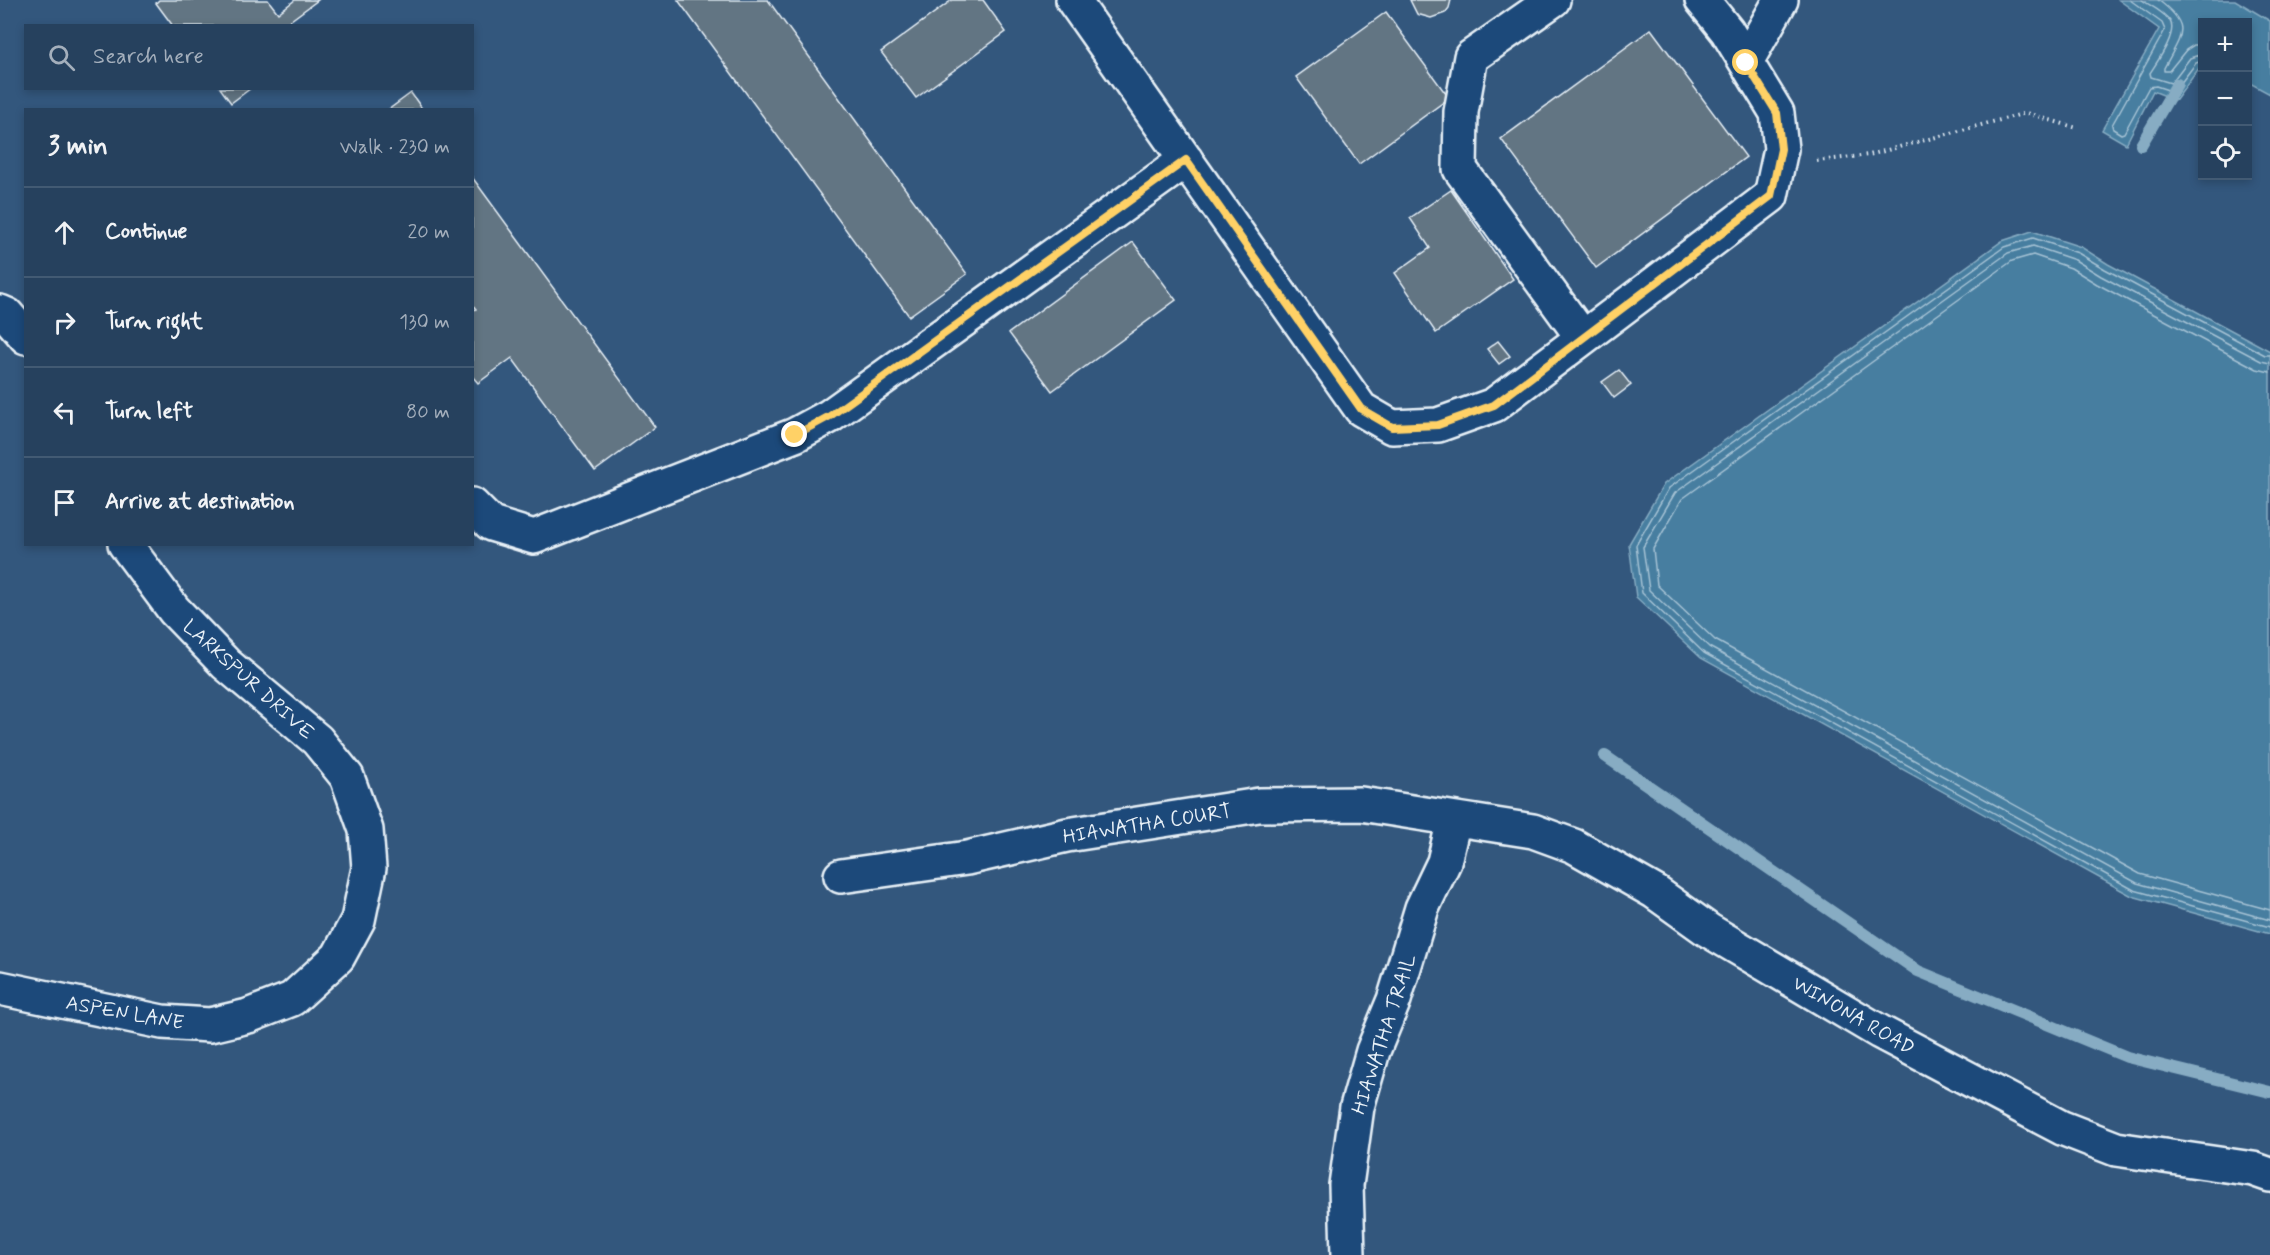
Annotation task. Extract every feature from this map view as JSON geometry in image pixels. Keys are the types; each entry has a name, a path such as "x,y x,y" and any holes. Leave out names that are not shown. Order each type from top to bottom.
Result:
{"street":[{"path":"1073,0 1361,409 1392,427 1438,425 1494,405 1771,196 1781,149 1777,113 1727,31 1702,0"},
{"path":"1553,0 1471,57 1461,112 1460,169 1583,338"},
{"path":"1746,63 1781,0"},
{"path":"474,508 491,524 534,537 795,435 830,416 1186,160"},
{"path":"0,312 7,315 24,335"},
{"name":"LARKSPUR DRIVE","path":"126,546 174,610 219,656 317,740 330,757"},
{"name":"ASPEN LANE","path":"0,988 162,1022 210,1025 248,1016 291,999 338,957 358,920 369,868 366,830 347,777 330,757"},
{"name":"HIAWATHA COURT","path":"840,876 967,858 1066,835 1259,805 1361,804 1454,820"},
{"name":"WINONA ROAD","path":"1454,820 1533,831 1574,846 1655,892 1708,930 1880,1032 2062,1128 2116,1149 2253,1168 2270,1175"},
{"name":"HIAWATHA TRAIL","path":"1348,1255 1346,1185 1357,1107 1373,1052 1394,1000 1422,908 1444,862 1454,820"}],"path":[{"path":"1778,166 1869,155 2026,113 2077,128"}],"water":[{"path":"2119,0 2235,0 2270,21 2270,94 2252,84 2252,18 2198,18 2198,70 2176,100 2153,91 2126,144 2102,130 2159,29"},
{"path":"2032,231 2081,247 2108,264 2270,351 2270,934 2132,896 1701,658 1636,597 1629,544 1664,484 2002,241"}],"building":[{"path":"159,0 268,0 278,13 295,0 318,0 287,24 172,24 156,3"},
{"path":"678,0 768,0 967,274 909,316"},
{"path":"952,0 983,0 1006,32 916,98 881,52"},
{"path":"1410,0 1451,0 1445,13 1431,18 1417,14"},
{"path":"1386,12 1449,98 1359,164 1296,77"},
{"path":"1651,29 1746,157 1596,268 1501,139"},
{"path":"221,90 248,90 231,103"},
{"path":"411,93 422,108 391,108"},
{"path":"474,180 655,427 595,471 512,358 478,383 474,378 474,310 476,309 474,306"},
{"path":"1451,190 1513,279 1436,333 1395,273 1430,248 1410,218"},
{"path":"1133,242 1176,300 1052,391 1009,333"},
{"path":"1498,341 1510,356 1499,364 1487,349"},
{"path":"1619,370 1631,385 1614,398 1602,382"}],"waterway":[{"path":"2141,145 2177,84"},
{"path":"1605,756 1918,971 2127,1057 2270,1092"}],"route":[{"path":"795,435 830,416 1186,160 1361,409 1392,427 1438,425 1494,405 1771,196 1781,149 1777,113 1746,63"}]}
